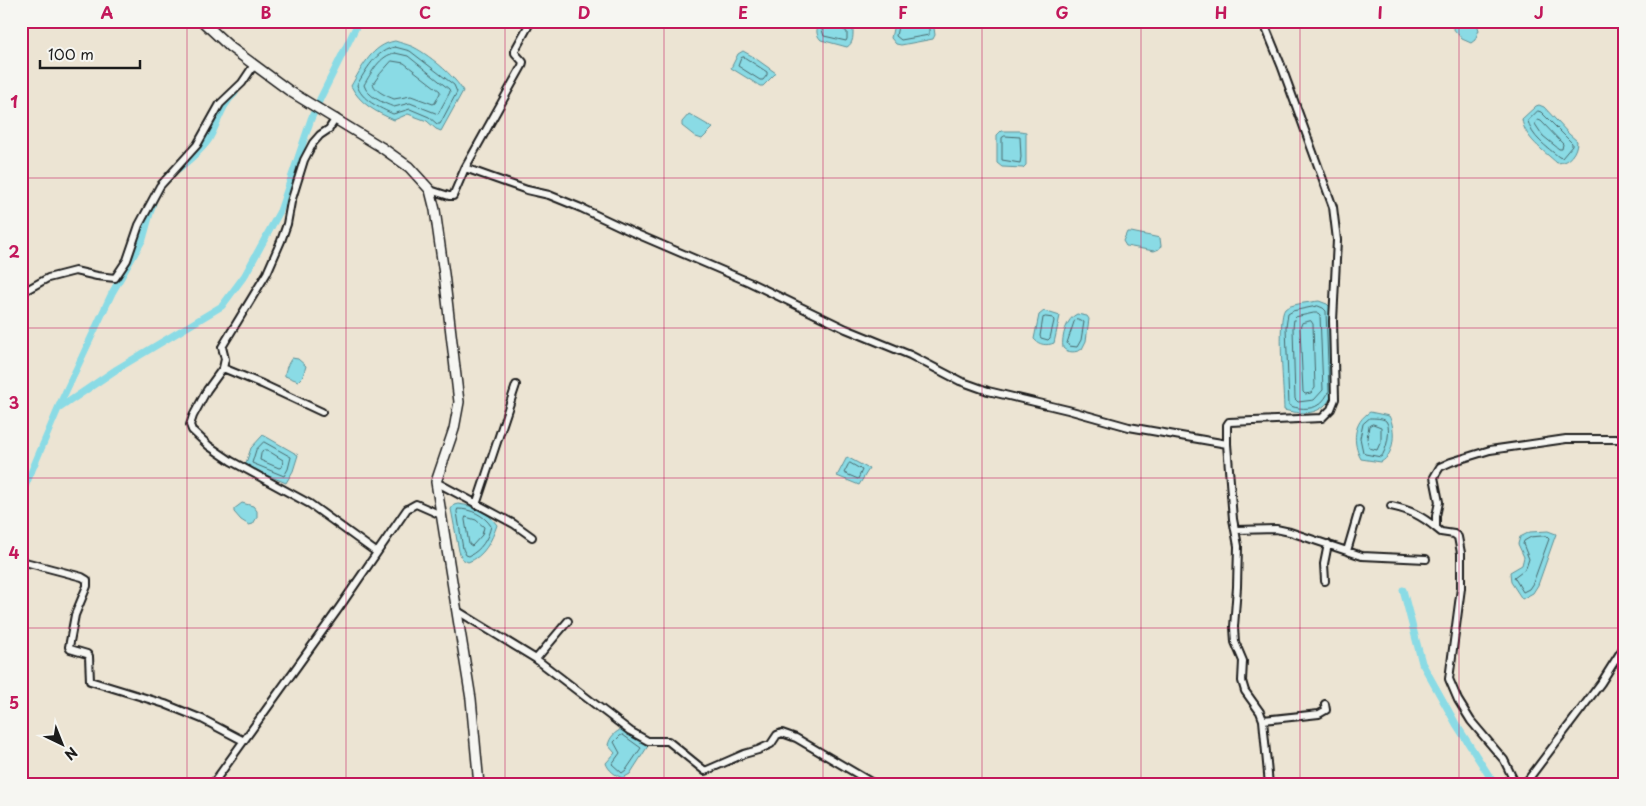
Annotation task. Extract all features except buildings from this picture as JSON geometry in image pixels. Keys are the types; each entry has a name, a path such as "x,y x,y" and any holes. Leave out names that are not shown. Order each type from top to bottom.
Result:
{"main road":[{"path":"202,21 230,47 291,92 381,147 408,167 430,190 435,210 444,274 459,402 454,429 436,482 471,699 479,785"}],"street":[{"path":"430,190 453,196 465,168 522,66 523,62 515,53 515,50 531,21"},
{"path":"1263,21 1282,65 1333,207 1337,240 1333,321 1335,399 1331,409 1322,418 1230,422 1227,425 1233,519 1238,546 1235,642 1243,661 1242,682 1245,691 1260,712 1263,720 1269,785"},
{"path":"21,293 48,278 75,271 115,278 126,260 139,225 160,186 197,145 220,104 242,83 254,65"},
{"path":"335,118 329,129 313,143 304,160 281,241 267,272 222,347 225,358 223,368 208,390 190,425 192,430 209,446 231,462 310,504 376,552"},
{"path":"465,168 527,190 549,195 581,208 749,282 864,337 910,355 960,382 1129,427 1227,444"},
{"path":"223,368 322,412"},
{"path":"476,505 516,385"},
{"path":"1436,528 1439,502 1434,477 1440,467 1490,450 1558,440 1625,439"},
{"path":"436,482 514,524 532,537"},
{"path":"212,785 242,740 334,615 407,509 416,504 441,515"},
{"path":"1392,506 1419,514 1441,532 1454,534 1458,537 1461,553 1461,588 1449,678 1458,700 1471,721 1504,760 1516,785"},
{"path":"1347,550 1359,510"},
{"path":"1236,530 1276,529 1362,556 1426,559"},
{"path":"1325,581 1324,564 1328,544"},
{"path":"24,562 82,577 87,580 87,586 75,615 69,646 70,649 89,656 90,681 165,704 202,719 242,740"},
{"path":"456,610 536,659 630,731 648,741 668,740 705,771 737,756 771,744 777,735 782,733 796,738 876,785"},
{"path":"536,659 568,621"},
{"path":"1524,785 1601,683 1625,644"},
{"path":"1263,720 1318,714 1326,710 1325,704"}],"water":[{"path":"821,21 836,21 853,27 851,43 847,47 821,40 817,31"},
{"path":"909,21 933,21 935,35 933,39 901,45 896,44 891,38 894,24"},
{"path":"1447,21 1476,21 1479,30 1475,40 1471,43 1462,39"},
{"path":"395,41 411,46 432,59 454,79 463,91 441,131 427,121 408,114 394,120 381,114 364,103 351,86 368,58 380,47"},
{"path":"743,51 776,73 763,86 731,68 738,54"},
{"path":"1539,105 1544,107 1577,141 1572,156 1561,163 1557,163 1535,144 1526,132 1522,119"},
{"path":"689,114 713,128 702,139 696,137 682,126 682,122"},
{"path":"1001,131 1026,132 1026,165 1023,168 1002,167 997,163 997,135"},
{"path":"1127,232 1160,238 1161,246 1154,251 1126,246 1123,241"},
{"path":"1319,301 1331,308 1334,392 1325,405 1314,412 1300,413 1284,410 1281,341 1283,315 1288,307"},
{"path":"1044,311 1060,316 1054,343 1041,344 1034,339 1039,315"},
{"path":"1077,314 1087,316 1089,319 1086,341 1082,349 1070,352 1063,348 1064,333 1070,319"},
{"path":"292,358 298,359 306,366 303,376 298,381 285,376"},
{"path":"1370,412 1389,416 1393,427 1392,448 1386,459 1381,462 1361,459 1356,446 1357,427 1364,416"},
{"path":"263,435 298,455 293,471 286,483 245,466 251,448"},
{"path":"847,457 869,469 859,485 837,476"},
{"path":"242,503 253,506 257,511 257,517 253,524 249,525 241,520 234,512 234,509"},
{"path":"458,504 480,510 497,525 490,542 483,552 474,560 468,562 462,559 459,551 451,509 454,505"},
{"path":"1548,531 1556,534 1538,585 1533,593 1522,599 1511,582 1510,572 1522,565 1524,557 1518,544 1520,537 1530,532"},
{"path":"622,729 648,746 630,774 623,778 613,772 606,763 615,753 608,745 610,740 615,733"}],"waterway":[{"path":"21,496 58,409 117,369 222,306 245,275 280,211 311,119 359,21"},
{"path":"178,169 206,143 226,103 235,93"},
{"path":"58,408 112,293 143,239 154,199"},
{"path":"1403,590 1422,663 1456,724 1495,785"}]}
